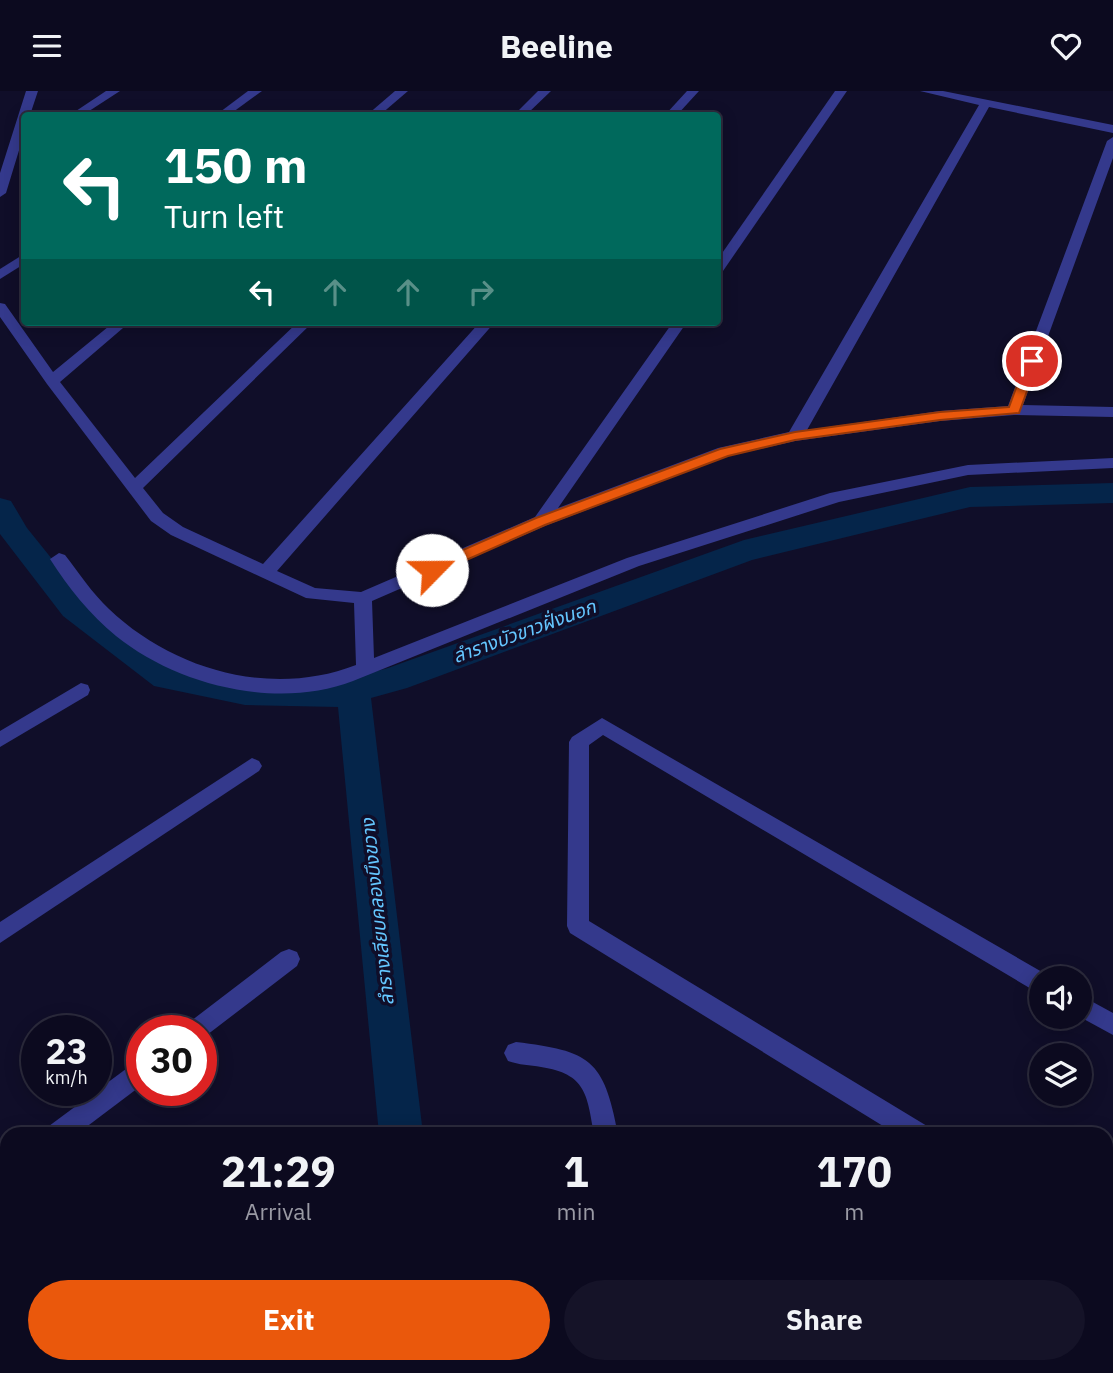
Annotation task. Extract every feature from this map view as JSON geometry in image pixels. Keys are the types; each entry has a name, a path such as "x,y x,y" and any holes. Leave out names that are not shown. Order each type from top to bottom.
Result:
{"street":[{"path":"25,112 32,91"},
{"path":"81,112 114,91"},
{"path":"226,112 256,91"},
{"path":"377,112 402,91"},
{"path":"523,112 545,91"},
{"path":"674,112 693,91"},
{"path":"721,264 841,91"},
{"path":"926,91 1113,129"},
{"path":"795,436 986,103"},
{"path":"0,193 21,124"},
{"path":"1014,410 1113,141"},
{"path":"10,158 21,151"},
{"path":"0,275 21,260"},
{"path":"0,307 52,381 158,517 177,531 312,594 363,598 541,521 724,452 795,436 940,416 1014,410 1113,412"},
{"path":"52,381 118,326"},
{"path":"134,488 302,326"},
{"path":"267,571 484,326"},
{"path":"541,521 677,326"},
{"path":"59,559 100,612 117,628 183,669 246,684 315,685 365,669 633,562 836,497 968,470 1113,463"},
{"path":"363,598 365,669"},
{"path":"0,740 81,690"},
{"path":"907,1127 578,926 579,742 602,725 1029,976"},
{"path":"0,935 252,766"},
{"path":"216,1015 289,959"},
{"path":"1092,1013 1113,1025"},
{"path":"516,1053 559,1058 579,1067 592,1077 600,1094 605,1127"},
{"path":"67,1127 126,1083"}],"waterway":[{"name":"ลำรางบัวขาวฝั่งนอก","path":"353,690 395,679 744,551 970,497 1113,493"},
{"name":"ลำรางบัวขาวฝั่งนอก","path":"0,508 16,535 74,608 166,677 245,692 336,695 353,690"},
{"name":"ลำรางเลียบคลองบึงขวาง","path":"353,690 400,1127"}],"route":[{"path":"432,570 541,521 724,452 795,436 940,416 1014,410 1032,361"}]}
